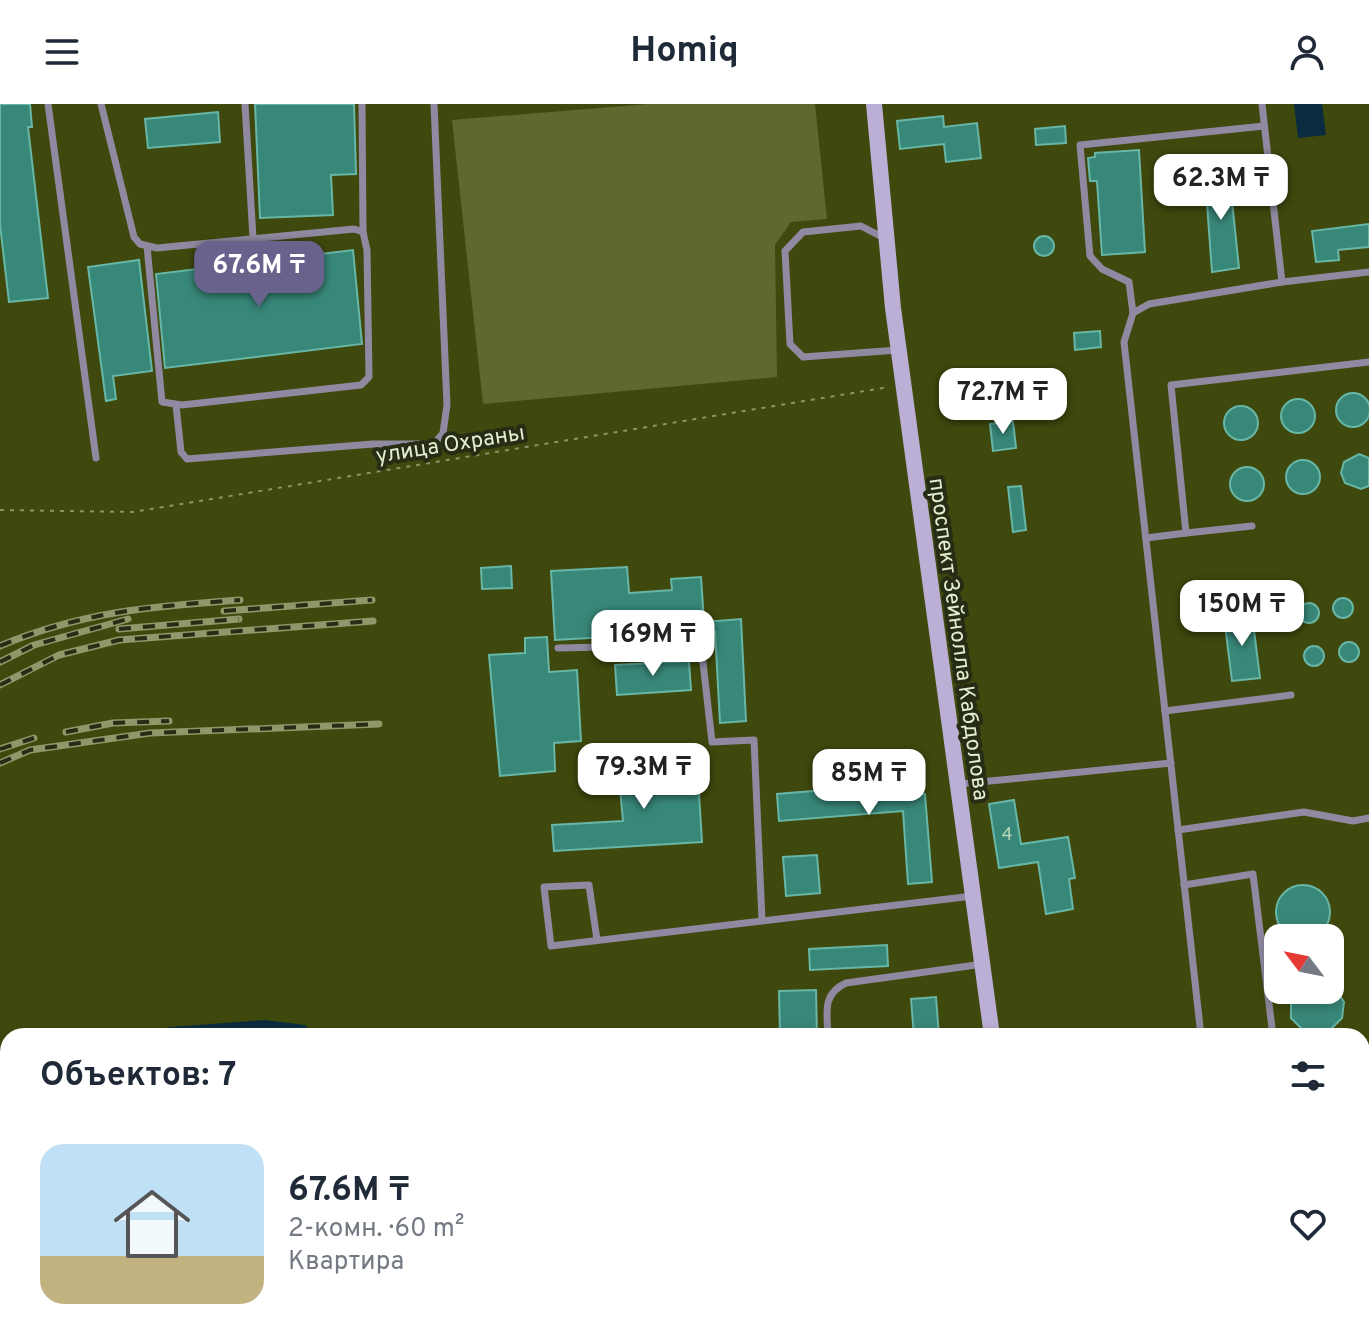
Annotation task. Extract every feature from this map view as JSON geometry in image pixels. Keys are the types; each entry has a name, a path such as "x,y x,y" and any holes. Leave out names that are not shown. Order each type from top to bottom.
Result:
{"main road":[{"name":"проспект Зейнолла Кабдолова","path":"874,104 903,385 991,1028"}],"lane":[{"path":"48,104 96,458"},
{"path":"101,104 134,237 147,246 354,229 363,232"},
{"path":"245,104 253,238"},
{"path":"147,246 162,402 176,405 361,385 371,371 363,232 362,104"},
{"path":"176,405 181,452 187,459 373,444 434,444 443,433 447,405 434,104"},
{"path":"1262,104 1282,282"},
{"path":"1200,1028 1124,342 1133,313 1129,282 1102,269 1090,256 1080,145 1264,126"},
{"path":"886,239 861,226 803,232 793,239 785,251 790,344 803,357 899,350"},
{"path":"1133,313 1149,304 1282,282 1369,272"},
{"path":"1186,533 1171,385 1369,362"},
{"path":"1146,538 1252,526"},
{"path":"558,648 701,645 712,742 754,740 762,920"},
{"path":"1165,711 1291,695"},
{"path":"958,784 1171,763"},
{"path":"1178,830 1304,812 1353,821 1369,818"},
{"path":"1184,885 1253,874 1272,1028"},
{"path":"597,940 589,885 544,887 551,946 973,896"},
{"path":"828,1028 827,1001 833,989 846,983 983,964"}],"path":[{"name":"улица Охраны","path":"0,510 133,512 903,385"}],"green space":[{"path":"648,104 815,104 827,219 791,222 775,245 777,377 483,404 452,120"}],"water":[{"path":"1294,104 1322,104 1326,135 1298,138"},
{"path":"265,1020 305,1025 307,1028 165,1028"}],"building":[{"path":"0,104 30,104 32,127 28,127 48,298 9,302 0,225"},
{"path":"255,104 354,104 356,174 331,175 333,215 260,218"},
{"path":"218,112 220,142 148,148 145,119"},
{"path":"943,116 944,127 977,123 981,158 946,162 944,144 900,149 897,121"},
{"path":"1065,126 1066,143 1036,145 1035,129"},
{"path":"1139,150 1145,252 1102,255 1097,181 1090,181 1088,158 1095,157 1095,153"},
{"path":"1222,169 1223,174 1229,173 1239,268 1212,272 1205,176 1211,175 1210,170"},
{"path":"1369,224 1369,247 1338,250 1339,260 1316,262 1312,231"},
{"path":"1044,236 1051,239 1054,246 1051,253 1044,256 1037,253 1034,246 1037,239"},
{"path":"353,250 362,344 165,368 156,274"},
{"path":"139,260 152,371 113,376 116,399 106,401 88,267"},
{"path":"1100,331 1101,347 1075,350 1074,333"},
{"path":"1353,393 1365,398 1370,410 1365,422 1353,427 1341,422 1336,410 1341,398"},
{"path":"1298,399 1310,404 1315,416 1310,428 1298,433 1286,428 1281,416 1286,404"},
{"path":"1241,406 1253,411 1258,423 1253,435 1241,440 1229,435 1224,423 1229,411"},
{"path":"1013,421 1016,448 993,451 990,424"},
{"path":"1359,454 1369,458 1369,486 1361,489 1345,483 1341,473 1344,462"},
{"path":"1303,460 1315,465 1320,477 1315,489 1303,494 1291,489 1286,477 1291,465"},
{"path":"1247,467 1259,472 1264,484 1259,496 1247,501 1235,496 1230,484 1235,472"},
{"path":"1021,486 1026,530 1013,532 1008,487"},
{"path":"511,566 512,588 482,589 481,568"},
{"path":"627,567 629,593 672,590 671,579 701,577 704,622 741,619 746,721 720,723 715,631 555,640 551,571"},
{"path":"1339,598 1347,598 1353,608 1347,618 1339,618 1333,612 1333,604"},
{"path":"1309,603 1316,606 1319,613 1316,620 1309,623 1302,620 1299,613 1302,606"},
{"path":"1252,614 1260,678 1232,681 1224,617"},
{"path":"547,637 549,672 577,670 581,741 554,743 555,771 500,776 489,655 525,653 525,638"},
{"path":"1349,642 1356,645 1359,652 1356,659 1349,662 1342,659 1339,652 1342,645"},
{"path":"1314,646 1321,649 1324,656 1321,663 1314,666 1307,663 1304,656 1307,649"},
{"path":"689,661 691,690 617,695 615,665"},
{"path":"697,762 702,842 554,851 552,825 623,821 618,767"},
{"path":"898,784 899,795 925,794 932,882 908,884 903,811 779,821 777,794"},
{"path":"1014,800 1021,844 1068,837 1075,878 1069,879 1073,909 1046,914 1038,862 999,868 989,804"},
{"path":"817,855 820,893 786,896 783,857"},
{"path":"1293,887 1313,887 1328,902 1330,912 1327,924 1278,922 1278,902"},
{"path":"887,945 888,966 810,970 809,949"},
{"path":"816,990 817,1028 780,1028 779,991"},
{"path":"936,997 938,1028 913,1028 911,999"},
{"path":"1291,1004 1344,1004 1342,1018 1332,1028 1301,1028 1291,1018"}],"railway":[{"path":"0,646 59,625 118,612 240,600"},
{"path":"224,611 372,600"},
{"path":"0,662 34,645 128,619"},
{"path":"119,629 239,619"},
{"path":"0,685 59,655 119,640 373,621"},
{"path":"66,732 113,723 169,721"},
{"path":"0,763 30,750 150,733 379,724"},
{"path":"0,749 34,738"}]}
